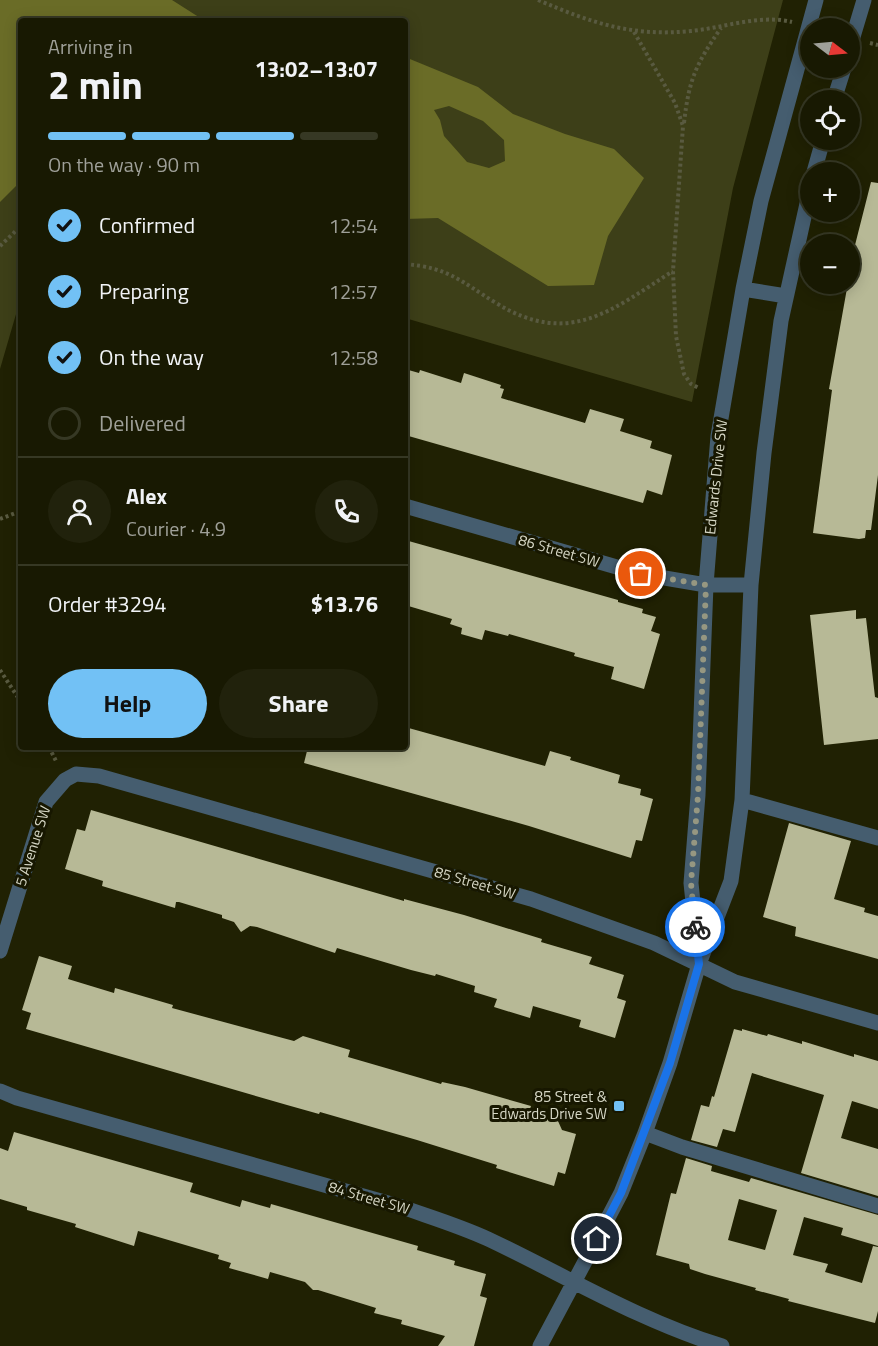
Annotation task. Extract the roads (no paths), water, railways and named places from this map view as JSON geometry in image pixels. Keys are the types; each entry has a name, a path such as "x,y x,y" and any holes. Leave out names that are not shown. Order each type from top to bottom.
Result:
{"street":[{"name":"Edwards Drive SW","path":"699,964 691,883 698,795 706,585 718,436 743,289 761,201 816,0"},
{"path":"859,18 864,0"},
{"name":"Edwards Drive SW","path":"540,1346 575,1284 621,1193 670,1063 699,964 731,881 742,800 751,585 764,453 786,296 803,222"},
{"path":"743,289 786,296"},
{"name":"86 Street SW","path":"408,507 641,574 706,585 751,585"},
{"name":"85 Street SW","path":"65,780 76,774 99,776 531,899 654,943 735,982 878,1023"},
{"name":"5 Avenue SW","path":"0,951 40,816 55,789 65,780"},
{"path":"742,800 878,838"},
{"name":"84 Street SW","path":"0,1090 28,1101 402,1207 488,1239 575,1284 663,1325 722,1346"},
{"path":"645,1133 682,1147 878,1206"}],"place":[{"name":"85 Street & Edwards Drive SW","path":"619,1106"}]}
